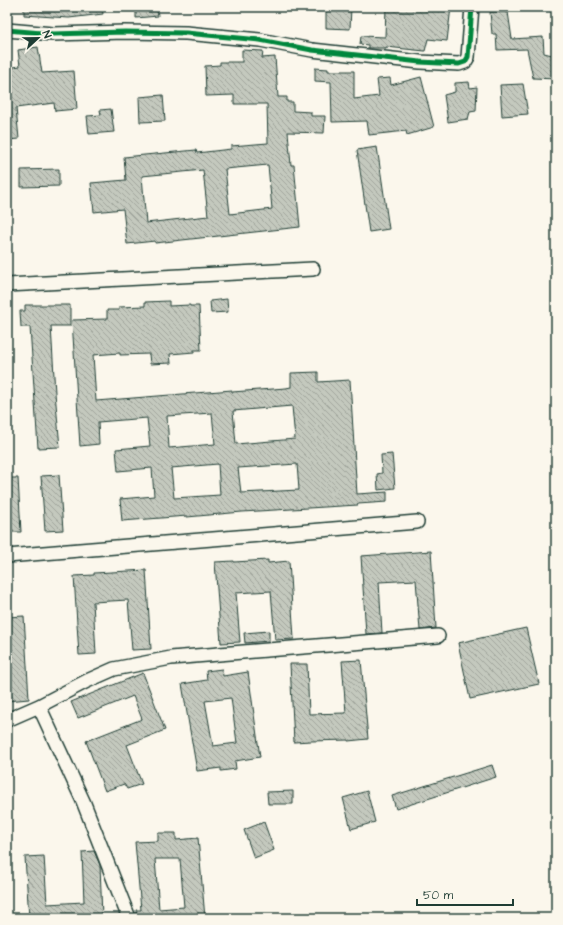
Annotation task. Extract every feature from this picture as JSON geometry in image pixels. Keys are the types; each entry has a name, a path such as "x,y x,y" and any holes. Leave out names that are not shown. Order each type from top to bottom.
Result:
{"street":[{"path":"7,30 53,34 125,32 186,33 260,40 312,50 420,62 459,64 465,62 468,57 472,7"},
{"path":"7,285 312,269"},
{"path":"7,556 417,522"},
{"path":"7,720 114,669 171,658 438,636"},
{"path":"39,706 83,801 129,918"}],"building":[{"path":"24,7 102,7 103,14 69,18 24,15"},
{"path":"136,7 157,7 158,16 136,18"},
{"path":"326,7 351,7 350,29 326,28"},
{"path":"386,7 451,7 447,41 428,39 425,51 386,47 368,48 368,45 360,44 361,36 385,37"},
{"path":"490,12 508,12 512,39 543,37 544,53 556,56 556,79 533,78 527,49 497,50 496,34 492,34"},
{"path":"38,47 42,73 74,71 77,109 55,111 54,103 16,108 19,139 7,140 7,68 20,66 18,50"},
{"path":"242,50 263,51 262,58 275,57 278,97 287,97 287,102 293,102 293,111 311,112 311,116 325,116 324,133 288,132 291,165 294,165 300,227 155,243 155,241 127,244 123,209 94,212 91,183 126,180 124,157 196,150 197,153 231,149 231,146 268,143 267,104 234,104 234,95 206,96 205,66 220,65 220,62 242,62","holes":["268,165 272,209 230,214 225,169","203,170 208,216 146,223 142,176"]},
{"path":"315,68 328,69 328,71 354,71 354,99 379,96 377,79 390,78 391,85 421,77 434,127 407,135 406,131 369,135 367,121 332,122 331,82 315,81"},
{"path":"469,82 470,88 477,87 476,111 470,112 468,119 448,122 444,95 455,92 455,83"},
{"path":"523,84 528,114 502,116 500,85"},
{"path":"163,95 165,121 140,122 139,97"},
{"path":"111,109 114,132 89,134 87,116 101,115 100,110"},
{"path":"377,147 389,229 369,232 357,150"},
{"path":"59,169 59,186 21,187 21,170"},
{"path":"227,299 228,312 211,313 210,301"},
{"path":"169,301 169,306 199,306 201,350 170,354 171,363 150,364 149,354 120,355 120,353 93,355 96,401 232,390 232,392 286,388 291,387 291,373 318,372 318,382 350,380 357,494 387,492 387,502 122,521 120,499 154,496 152,468 118,471 116,449 150,446 147,418 98,422 99,444 80,446 72,320 107,319 107,310 119,310 119,307 145,306 145,302","holes":["292,406 295,439 236,444 233,411","212,413 215,444 169,448 167,416","218,464 220,495 174,498 171,468","297,464 299,490 241,493 238,468"]},
{"path":"25,305 70,305 70,326 51,326 60,447 38,448 30,327 21,327 20,311 25,311"},
{"path":"392,454 395,488 378,490 377,474 382,473 381,455"},
{"path":"59,475 63,530 45,531 41,476"},
{"path":"7,478 18,478 21,532 7,532"},
{"path":"431,551 436,628 420,630 416,580 379,582 382,633 366,634 361,556"},
{"path":"268,560 268,563 289,561 294,639 275,640 271,591 236,593 240,642 221,643 215,562"},
{"path":"146,570 151,649 132,650 128,600 93,602 96,654 79,655 74,576 94,575 94,573"},
{"path":"24,616 29,699 7,701 7,617"},
{"path":"526,628 539,684 470,699 458,643"},
{"path":"269,631 269,641 245,643 244,633"},
{"path":"361,660 368,739 294,742 290,664 307,664 309,714 346,713 342,661"},
{"path":"222,669 223,676 248,672 260,757 235,761 236,769 221,771 221,768 197,771 182,684 207,680 206,671","holes":["231,698 237,743 213,746 205,701"]},
{"path":"143,673 165,730 127,745 142,784 127,789 124,784 105,791 86,741 142,719 133,696 78,718 71,702"},
{"path":"492,765 496,777 396,809 392,796"},
{"path":"293,791 293,804 268,804 267,792"},
{"path":"367,791 375,822 351,829 343,798"},
{"path":"264,822 274,850 254,858 244,830"},
{"path":"158,833 176,833 176,840 198,838 205,918 137,918 136,910 141,910 135,842 158,841","holes":["155,859 180,859 184,907 159,909"]},
{"path":"94,851 100,865 102,918 29,918 25,857 44,856 47,904 84,902 82,852"}],"cycle path":[{"path":"7,30 53,34 125,32 186,33 260,40 312,50 420,62 459,64 465,62 468,57 472,7"}]}
